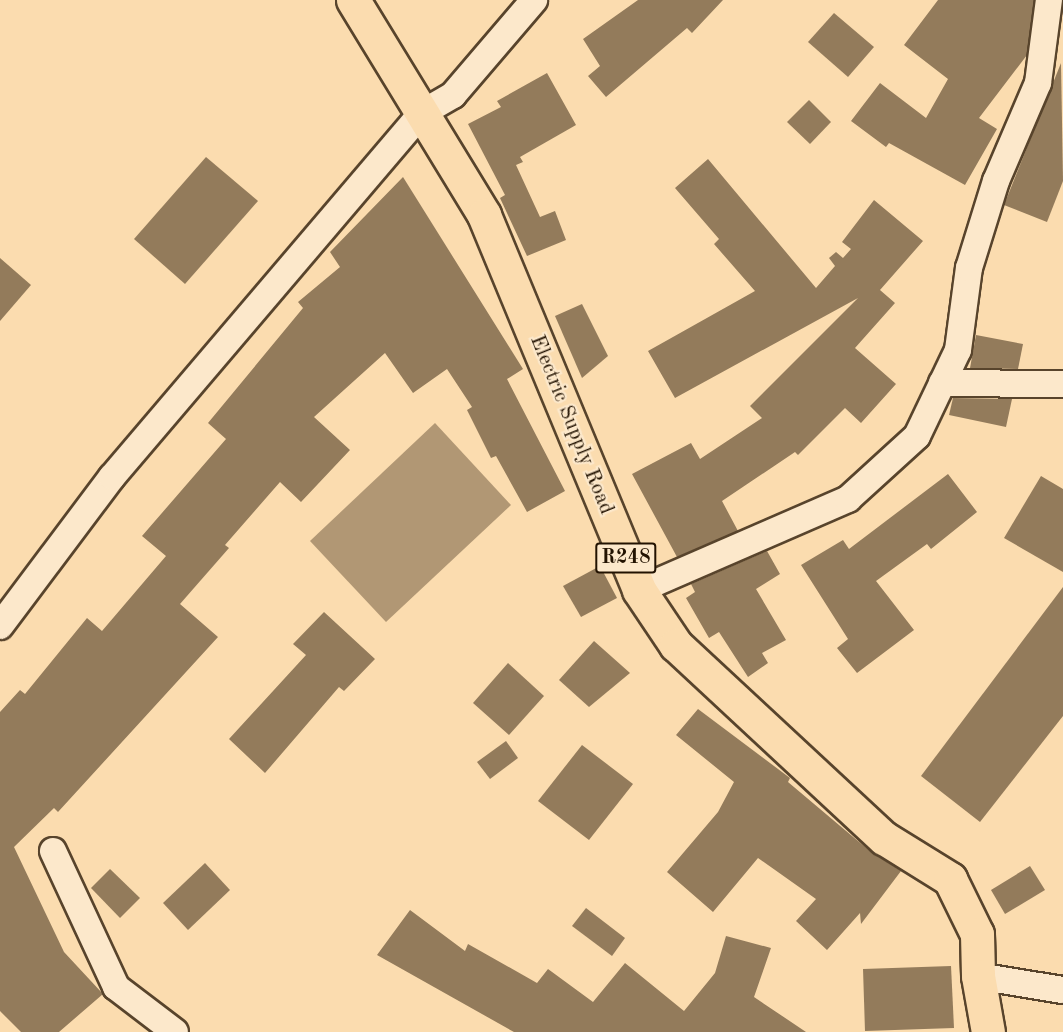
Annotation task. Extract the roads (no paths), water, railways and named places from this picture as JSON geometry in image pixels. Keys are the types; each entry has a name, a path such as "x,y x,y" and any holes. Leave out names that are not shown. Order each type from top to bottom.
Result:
{"main road":[{"name":"Electric Supply Road","path":"353,0 484,215 639,590 676,645 884,838 950,879 977,934 978,976 988,1032"}],"street":[{"path":"0,626 112,477 422,113 453,95 534,0"},
{"path":"639,590 848,499 917,436 958,350 969,268 982,225 1038,83 1049,0"},
{"path":"942,383 1063,384"},
{"path":"53,851 116,987 175,1032"},
{"path":"978,976 1063,990"}]}
